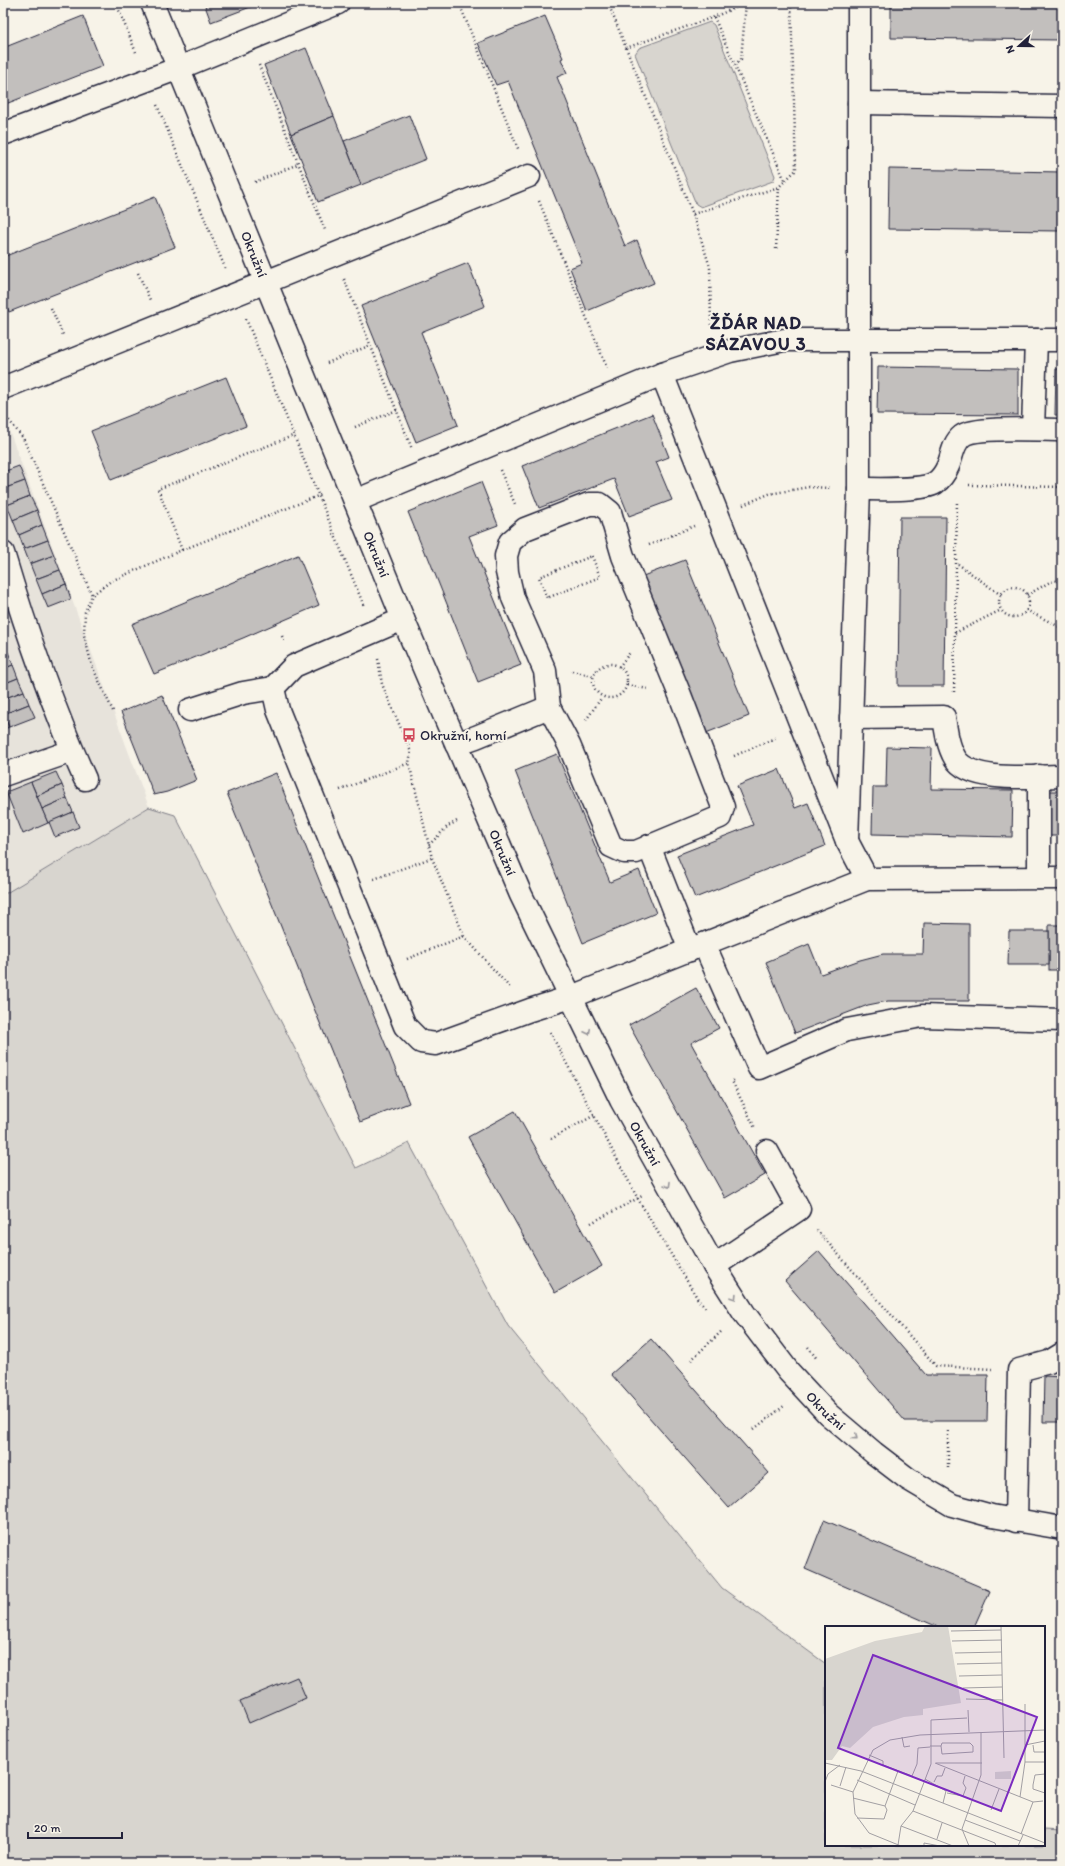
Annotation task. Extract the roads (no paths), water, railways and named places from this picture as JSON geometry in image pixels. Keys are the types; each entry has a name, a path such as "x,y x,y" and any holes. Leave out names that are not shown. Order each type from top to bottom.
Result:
{"street":[{"name":"Okružní","path":"152,3 354,501 521,895 621,1100 714,1266 744,1313 790,1372 828,1414 908,1479 952,1505 992,1516 1062,1528"},
{"path":"847,841 859,489 858,3"},
{"path":"3,134 179,68 324,6"},
{"path":"859,103 1062,106"},
{"path":"3,388 529,176"},
{"path":"354,501 662,374 730,351 784,340 1062,340"},
{"path":"1033,429 1036,340"},
{"path":"662,374 847,841 867,879"},
{"path":"859,489 918,488 934,484 944,474 955,446 962,436 976,431 1033,429 1062,430"},
{"path":"589,504 600,504 610,512 623,556 708,767 723,807 720,817 636,852 624,852 611,846 569,745 549,707 545,671 513,598 507,572 506,556 510,542 525,529 589,504"},
{"path":"3,553 29,639 72,751 85,779"},
{"path":"190,710 243,693 273,688 294,666 403,619"},
{"path":"273,688 278,710 405,1026 421,1042 436,1044 530,1010 571,997 867,879 1062,878"},
{"path":"456,744 476,738 549,707"},
{"path":"851,718 944,717 948,742 956,760 970,770 998,778 1062,776"},
{"path":"3,775 72,751"},
{"path":"1039,776 1039,878"},
{"path":"649,846 697,947 759,1068 847,1030 922,1016 1062,1020"},
{"path":"714,1266 799,1209 767,1151"},
{"path":"1016,1521 1019,1370 1049,1362 1062,1354"}],"place":[{"name":"Okružní, horní","path":"409,735"}],"district":[{"name":"ŽĎÁR NAD SÁZAVOU 3","path":"756,333"}]}
